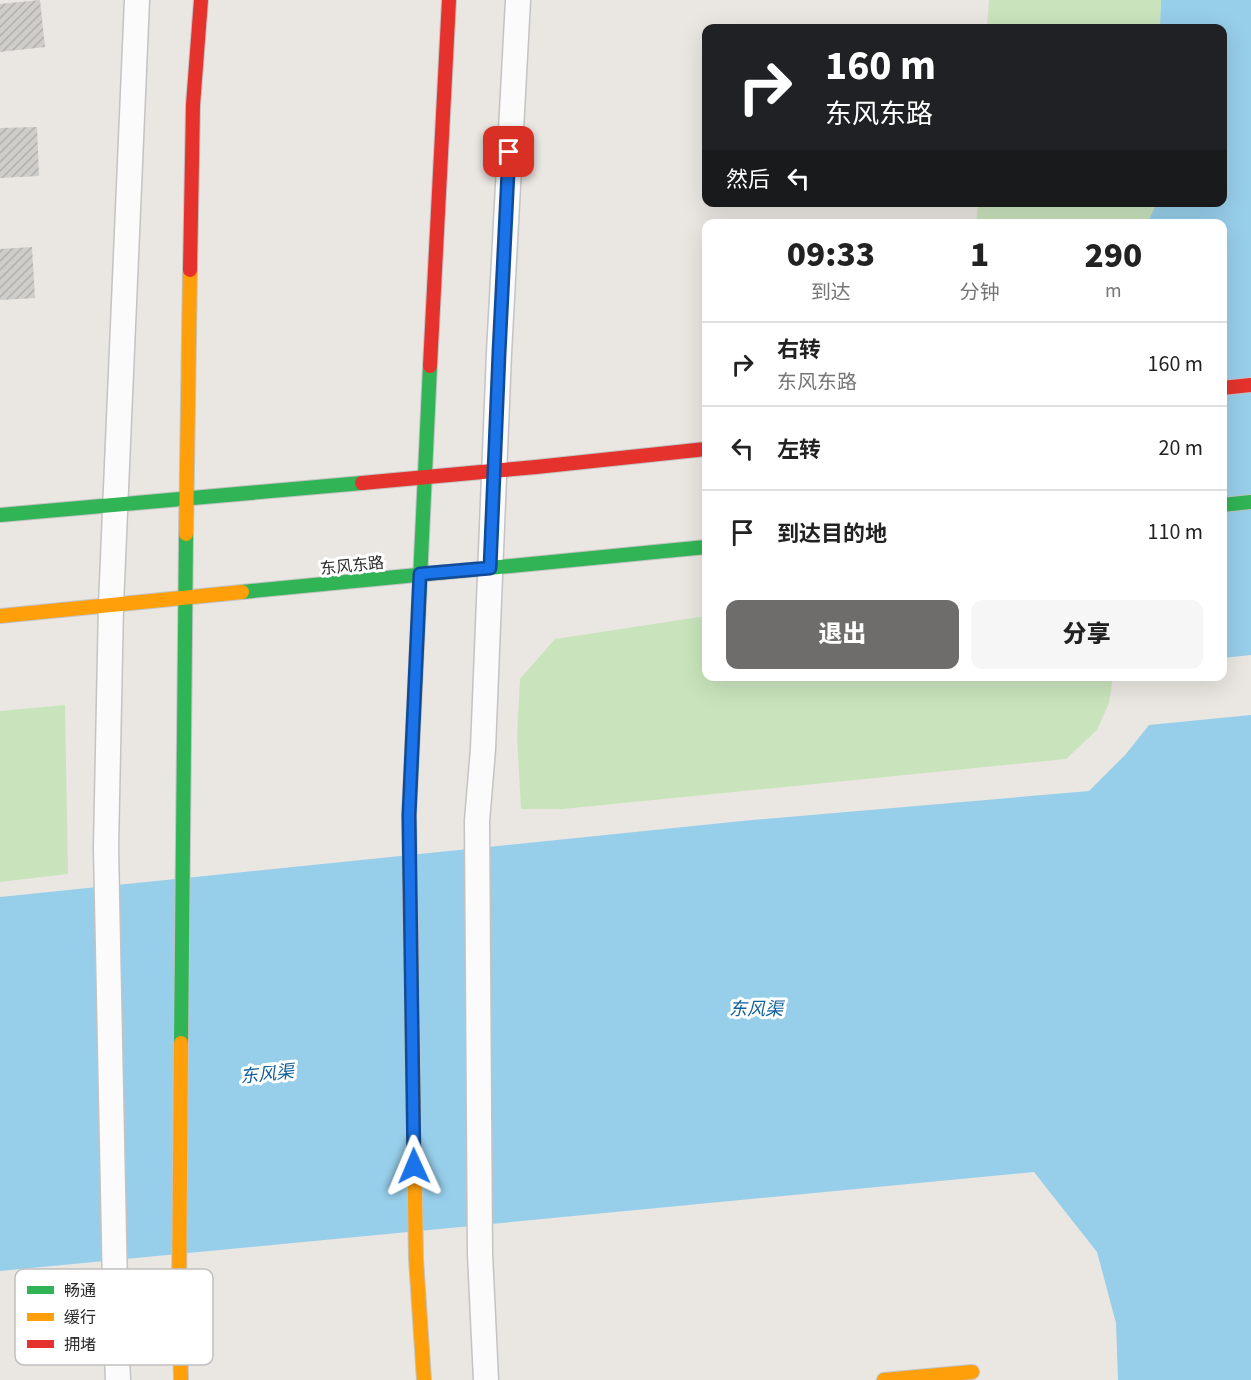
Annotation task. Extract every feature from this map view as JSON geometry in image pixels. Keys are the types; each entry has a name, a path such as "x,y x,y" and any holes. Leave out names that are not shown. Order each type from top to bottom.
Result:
{"main road":[{"path":"179,1269 184,598 193,105 201,0"},
{"path":"424,1380 416,1259 409,815 449,0"},
{"path":"1227,387 1251,385"},
{"path":"0,515 494,471 702,449"},
{"path":"1227,504 1251,502"},
{"name":"东风东路","path":"0,616 702,546"},
{"path":"181,1365 181,1380"},
{"path":"884,1380 972,1372"}],"street":[{"path":"115,1269 106,848 111,605 137,0"},
{"path":"486,1380 480,1254 477,821 483,749 502,283 518,0"},
{"path":"117,1365 118,1380"}],"green space":[{"path":"989,0 1161,0 1160,24 987,24"},
{"path":"978,207 1155,207 1150,219 976,219"},
{"path":"702,617 702,681 1112,681 1109,703 1097,730 1066,759 563,809 521,809 517,737 520,679 555,639"},
{"path":"65,705 68,874 0,882 0,711"}],"water":[{"path":"1161,0 1251,0 1251,655 1227,658 1227,219 1150,219 1155,207 1227,207 1227,24 1160,24"},
{"name":"东风渠","path":"1251,715 1251,1380 1118,1380 1116,1323 1097,1252 1034,1172 0,1271 0,897 742,821 1089,791 1126,754 1149,725"}],"building":[{"path":"40,0 45,47 0,52 0,4"},
{"path":"37,127 39,176 0,178 0,128"},
{"path":"32,247 35,298 0,300 0,249"}],"traffic: fast":[{"path":"410,887 409,815 430,366"},
{"path":"0,515 362,483"},
{"path":"1227,504 1251,502"},
{"path":"181,1043 186,534"},
{"path":"242,592 702,547"}],"traffic: slow":[{"path":"186,534 190,270"},
{"path":"0,616 242,592"},
{"path":"410,887 416,1259 424,1380"},
{"path":"179,1269 181,1043"},
{"path":"181,1365 181,1380"},
{"path":"884,1380 972,1372"}],"traffic: jam":[{"path":"190,270 193,105 201,0"},
{"path":"430,366 449,0"},
{"path":"1227,387 1251,385"},
{"path":"362,483 702,449"}],"route":[{"path":"414,1166 409,815 420,574 490,568 509,152"}]}
